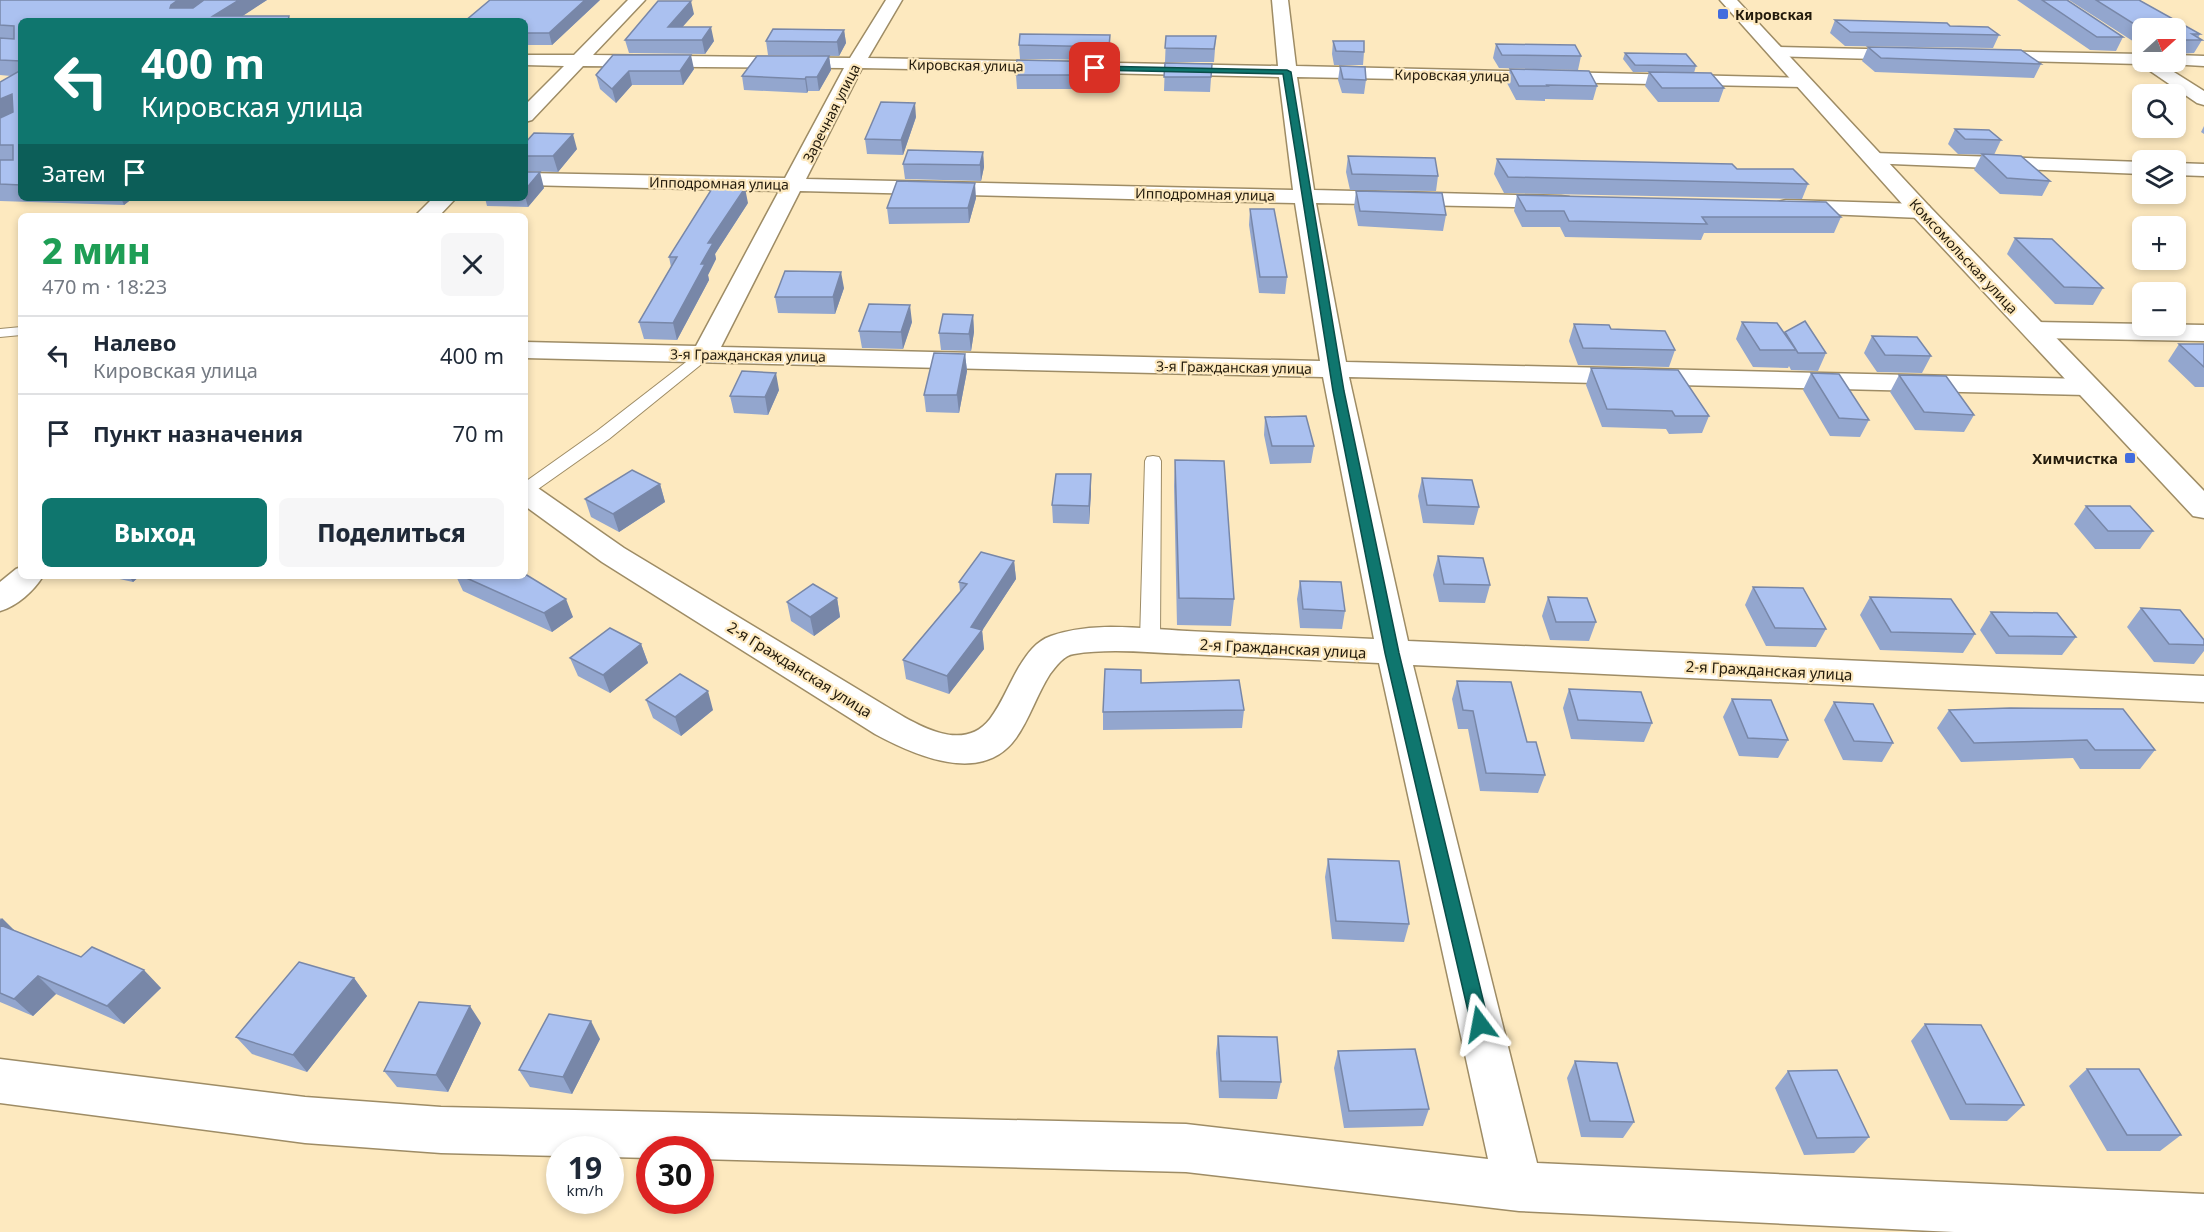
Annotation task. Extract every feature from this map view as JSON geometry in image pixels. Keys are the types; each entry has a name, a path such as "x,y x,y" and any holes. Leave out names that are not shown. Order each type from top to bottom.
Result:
{"street":[{"path":"528,114 637,0"},
{"name":"Заречная улица","path":"704,355 856,63 894,0"},
{"path":"1280,0 1287,72 1305,196 1334,369 1392,653 1519,1187"},
{"name":"Комсомольская улица","path":"1728,0 2086,387 2204,509"},
{"path":"2113,39 2132,52"},
{"path":"1777,52 1930,55"},
{"path":"1965,56 2132,59"},
{"name":"Кировская улица","path":"528,60 856,63 1803,82"},
{"path":"2186,60 2204,61"},
{"path":"2162,72 2204,99"},
{"path":"1874,159 2132,168"},
{"path":"2186,169 2204,170"},
{"name":"Ипподромная улица","path":"528,179 1578,202"},
{"path":"429,213 442,201"},
{"path":"1767,207 1922,211"},
{"path":"2034,330 2204,333"},
{"name":"3-я Гражданская улица","path":"528,350 2086,387"},
{"name":"2-я Гражданская улица","path":"528,493 612,554 833,688 886,723 936,746 964,752 988,744 1009,719 1027,682 1046,655 1056,647 1071,642 1150,641 2204,689"},
{"path":"0,600 24,579"},
{"path":"0,1082 306,1120 441,1130 1186,1148 1519,1187 2204,1219"}],"lane":[{"path":"0,333 18,331"},
{"path":"528,489 603,435 704,355"},
{"path":"1150,641 1153,461"}],"building":[{"path":"0,0 178,0 170,8 193,8 204,0 239,0 213,16 289,16 289,18 18,18 18,61 0,60 0,38 14,39 14,26 0,25"},
{"path":"490,0 585,0 549,33 528,33 528,18 469,18"},
{"path":"2042,0 2067,0 2123,37 2097,37"},
{"path":"2096,0 2139,0 2171,18 2132,18 2132,23"},
{"path":"658,1 691,1 668,27 711,27 702,40 625,40"},
{"path":"1835,20 1947,23 1950,26 1988,27 1999,35 1850,32"},
{"path":"2186,26 2200,34 2192,34 2202,40 2186,40"},
{"path":"773,29 844,30 837,42 766,41"},
{"path":"1020,34 1110,35 1109,47 1019,45"},
{"path":"1166,36 1216,36 1214,49 1165,48"},
{"path":"1333,41 1364,41 1364,52 1336,51"},
{"path":"1496,44 1575,45 1581,56 1502,55"},
{"path":"1868,47 2021,50 2041,64 1881,58"},
{"path":"1625,53 1686,54 1696,66 1635,65"},
{"path":"613,55 691,55 680,71 629,71 612,89 596,75"},
{"path":"757,56 829,56 817,77 806,77 805,79 742,76"},
{"path":"1017,60 1106,62 1105,75 1016,75"},
{"path":"1165,63 1212,64 1211,77 1164,77"},
{"path":"1340,66 1365,67 1366,80 1343,79"},
{"path":"1510,69 1589,71 1597,86 1519,86"},
{"path":"18,72 18,185 0,184 0,160 13,160 13,145 0,145 0,118 13,112 12,94 0,99 0,82"},
{"path":"1649,72 1711,73 1724,88 1662,88"},
{"path":"881,102 915,103 901,140 865,139"},
{"path":"1955,129 1989,130 2001,140 1965,139"},
{"path":"534,133 573,134 553,156 528,156 528,140"},
{"path":"908,150 983,152 980,165 903,164"},
{"path":"1982,154 2021,156 2050,181 2007,178"},
{"path":"1348,156 1435,158 1438,176 1352,174"},
{"path":"1497,159 1732,164 1737,169 1793,169 1808,184 1508,177"},
{"path":"528,172 540,172 528,186"},
{"path":"897,181 975,183 968,208 887,208"},
{"path":"713,187 745,188 708,243 713,243 701,264 705,264 673,323 639,322 677,257 669,257"},
{"path":"1356,191 1442,193 1446,215 1360,211"},
{"path":"1517,195 1826,202 1841,217 1702,217 1707,224 1569,221 1564,211 1526,211"},
{"path":"1250,209 1274,209 1287,277 1260,277"},
{"path":"2015,238 2052,239 2103,288 2064,287"},
{"path":"785,271 841,272 833,297 775,297"},
{"path":"869,304 910,305 901,332 859,331"},
{"path":"943,314 973,315 969,334 939,333"},
{"path":"1805,321 1826,353 1798,353 1785,332"},
{"path":"1742,322 1777,323 1796,350 1760,350"},
{"path":"1574,324 1609,325 1611,329 1665,331 1675,350 1583,348"},
{"path":"1872,336 1917,337 1931,356 1885,355"},
{"path":"2179,344 2204,344 2204,367"},
{"path":"934,353 965,354 957,395 924,395"},
{"path":"1591,368 1678,370 1709,416 1675,416 1672,411 1607,409"},
{"path":"742,371 776,373 765,397 730,396"},
{"path":"1811,373 1839,374 1869,420 1839,418"},
{"path":"1899,375 1946,376 1974,415 1924,412"},
{"path":"1306,416 1314,446 1272,446 1265,417"},
{"path":"1175,460 1224,461 1234,599 1179,598"},
{"path":"632,470 660,484 613,514 585,499"},
{"path":"1056,474 1091,474 1089,506 1052,505"},
{"path":"1422,478 1472,480 1479,507 1427,505"},
{"path":"2086,506 2130,506 2153,531 2108,531"},
{"path":"981,552 1014,561 971,627 982,630 947,676 903,660 967,584 959,582"},
{"path":"1438,556 1483,558 1490,585 1444,584"},
{"path":"528,576 566,599 544,613 469,579 528,579"},
{"path":"1300,581 1341,582 1345,611 1303,609"},
{"path":"813,584 837,598 810,617 787,602"},
{"path":"1753,587 1803,588 1826,629 1775,628"},
{"path":"1548,597 1587,598 1596,622 1556,622"},
{"path":"1870,597 1951,599 1975,634 1891,632"},
{"path":"2141,608 2180,610 2204,640 2204,645 2169,644"},
{"path":"1991,612 2057,613 2076,637 2009,636"},
{"path":"610,628 641,644 603,675 570,658"},
{"path":"1105,669 1141,670 1141,683 1239,680 1244,710 1103,712"},
{"path":"680,674 708,691 675,717 646,700"},
{"path":"1457,681 1511,682 1527,742 1536,742 1545,775 1486,773 1473,711 1463,710"},
{"path":"1569,689 1641,692 1652,723 1578,720"},
{"path":"1732,699 1771,700 1788,740 1748,738"},
{"path":"1834,702 1873,704 1893,743 1854,741"},
{"path":"2123,709 2155,750 2095,750 2087,740 1974,743 1949,710"},
{"path":"1328,859 1399,861 1409,924 1336,921"},
{"path":"0,925 81,957 92,947 144,970 107,1006 38,976 14,999 0,993"},
{"path":"299,962 354,978 293,1055 236,1037"},
{"path":"419,1002 470,1006 436,1075 384,1071"},
{"path":"549,1014 591,1021 563,1077 519,1070"},
{"path":"1925,1024 1981,1025 2024,1105 1966,1104"},
{"path":"1218,1036 1277,1037 1281,1082 1221,1081"},
{"path":"1415,1049 1429,1109 1349,1111 1338,1051"},
{"path":"1575,1061 1617,1063 1634,1122 1590,1121"},
{"path":"2087,1069 2139,1069 2181,1135 2127,1135"},
{"path":"1837,1070 1869,1137 1817,1138 1788,1071"}],"place":[{"name":"Кировская","path":"1723,14"},
{"name":"Химчистка","path":"2130,458"}],"route":[{"path":"1095,68 1287,72 1305,196 1338,391 1392,653 1480,1024"}]}
